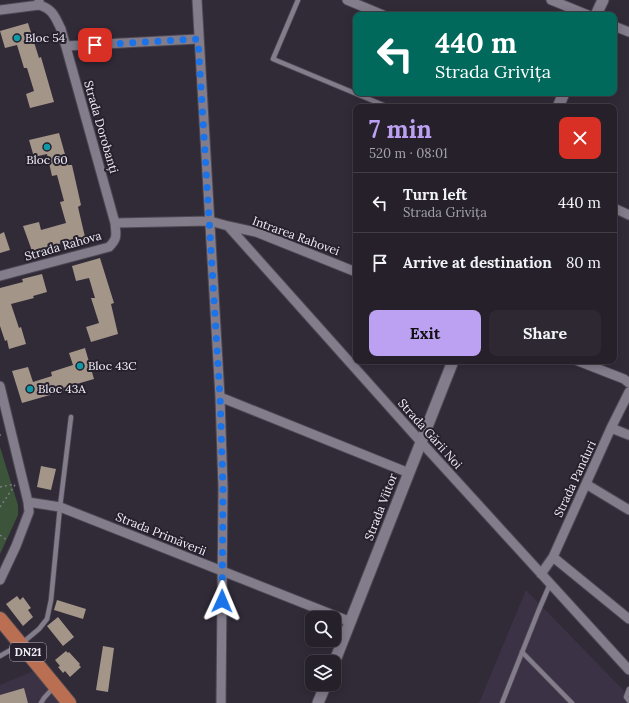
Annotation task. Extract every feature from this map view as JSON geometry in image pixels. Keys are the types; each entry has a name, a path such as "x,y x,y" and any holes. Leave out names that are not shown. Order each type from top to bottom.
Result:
{"highway":[{"name":"DN21","path":"0,619 69,703"}],"street":[{"path":"197,0 198,39 220,397 223,488 221,703"},
{"path":"347,0 376,12"},
{"path":"551,0 581,12"},
{"path":"597,12 603,0"},
{"path":"0,10 39,3"},
{"name":"Strada Dorobanți","path":"39,3 51,12 61,29 115,223"},
{"path":"617,27 629,32"},
{"path":"66,46 198,39"},
{"path":"617,209 629,215"},
{"path":"210,221 228,226"},
{"name":"Strada Rahova","path":"0,276 109,247 115,241 115,223 210,221"},
{"name":"Intrarea Rahovei","path":"228,226 256,232 353,271"},
{"name":"Strada Gării Noi","path":"228,226 421,442 629,670"},
{"name":"Strada Viitor","path":"337,655 452,364"},
{"path":"585,364 629,383"},
{"path":"0,386 28,502 29,512 19,539 0,580"},
{"name":"Strada Panduri","path":"542,574 553,557 629,392"},
{"path":"220,397 409,472"},
{"path":"612,428 629,435"},
{"path":"586,484 629,510"},
{"name":"Strada Primăverii","path":"28,502 60,507 351,622"},
{"path":"553,557 629,619"},
{"path":"318,703 323,691"}],"lane":[{"path":"298,0 273,59 353,92"},
{"path":"362,96 381,104"},
{"path":"0,656 21,644 39,629 47,619 51,600 71,417"},
{"path":"502,703 550,584"},
{"path":"522,652 572,703"},
{"path":"41,703 55,685"},
{"path":"629,689 626,697 629,701"}],"path":[{"path":"0,487 16,484 0,507"}],"shaded area":[{"path":"526,590 629,696 629,703 479,703"},
{"path":"38,669 65,703 0,703 0,685"}],"green space":[{"path":"0,447 18,505 18,515 0,554"}],"building":[{"path":"28,23 39,58 41,57 54,102 30,108 26,94 34,91 27,68 24,68 17,45 5,48 0,31"},
{"path":"59,133 68,165 72,165 81,205 78,207 85,237 32,251 23,226 39,222 41,230 66,223 60,202 64,201 57,175 52,176 47,154 34,157 29,140"},
{"path":"4,232 10,250 0,253 0,234"},
{"path":"100,258 114,303 111,304 118,334 91,342 86,327 99,323 91,298 95,298 89,278 76,281 72,266"},
{"path":"42,274 47,292 33,296 34,298 11,304 19,328 21,327 26,344 9,349 7,340 5,341 0,326 0,288 23,282 22,279"},
{"path":"85,348 94,379 63,388 64,391 22,403 12,371 28,367 33,382 52,376 51,372 73,365 69,353"},
{"path":"41,466 56,469 51,490 37,487"},
{"path":"17,596 20,600 23,597 31,608 28,610 33,617 23,626 6,604"},
{"path":"57,600 86,609 83,619 54,610"},
{"path":"58,617 74,637 63,646 47,626"},
{"path":"103,646 114,648 108,692 96,690"},
{"path":"66,651 68,653 69,652 81,667 70,677 65,671 63,673 55,660"},
{"path":"24,688 28,703 0,703 0,695"}],"place":[{"name":"Bloc 54","path":"17,38"},
{"name":"Bloc 60","path":"47,147"},
{"name":"Bloc 43C","path":"80,366"},
{"name":"Bloc 43A","path":"30,389"}],"route":[{"path":"95,45 198,39 220,397 223,488 222,601"}]}
